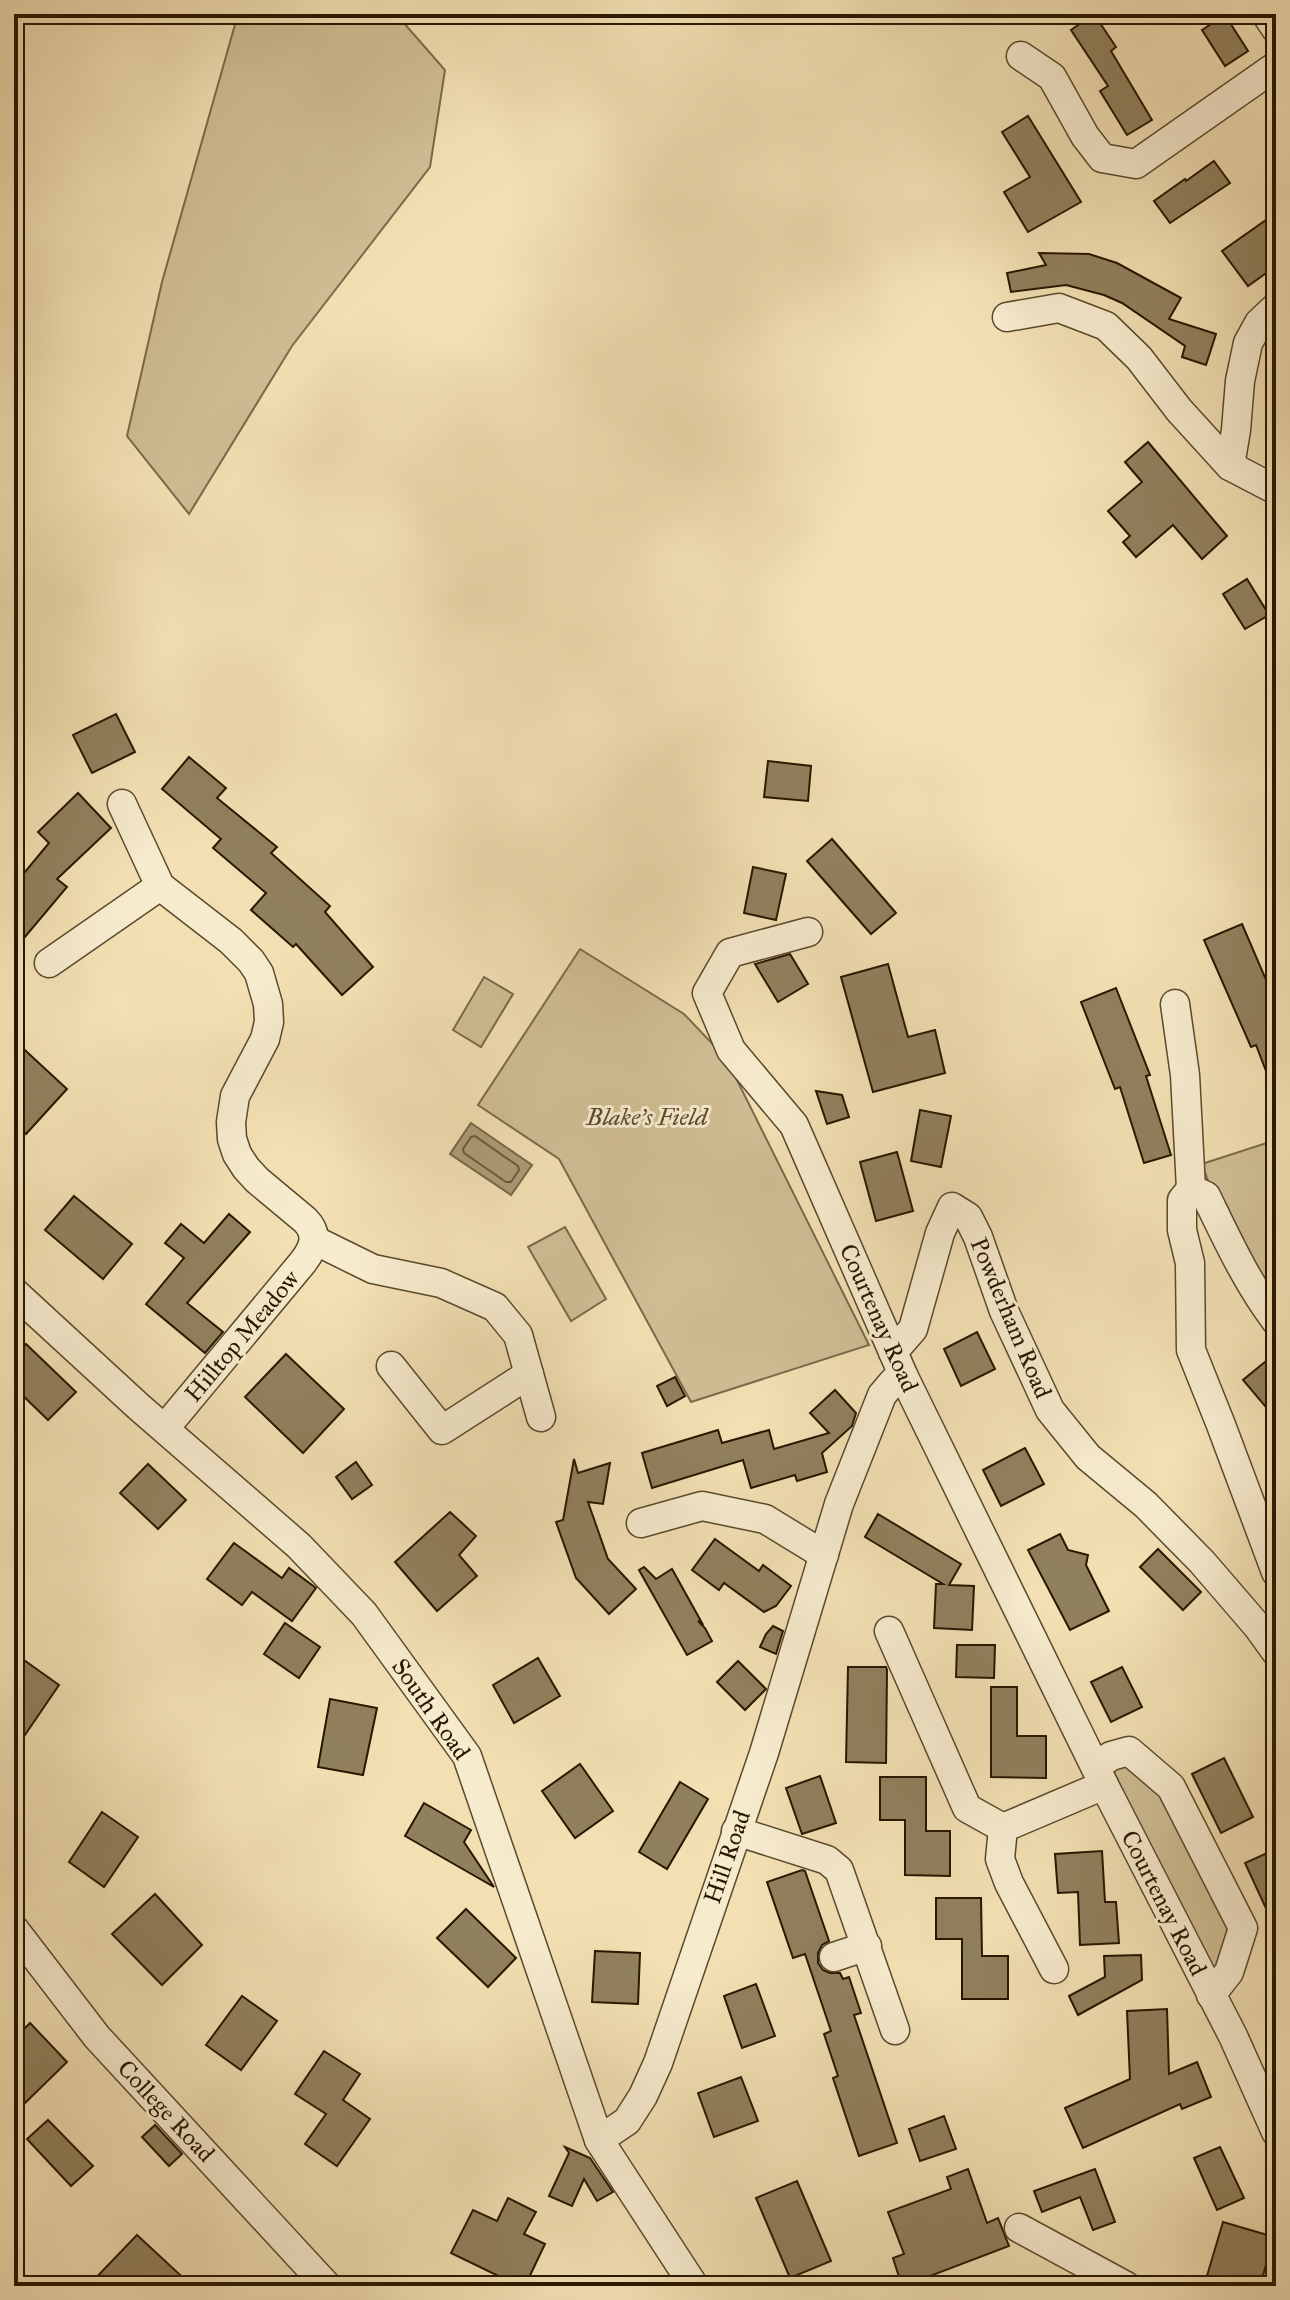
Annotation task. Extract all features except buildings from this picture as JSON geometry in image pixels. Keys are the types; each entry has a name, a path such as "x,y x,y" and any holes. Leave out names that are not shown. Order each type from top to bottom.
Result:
{"street":[{"path":"1266,14 1276,29"},
{"path":"1021,56 1052,77 1085,136 1102,158 1136,164 1276,66"},
{"path":"1230,466 1240,381 1248,343 1259,323 1276,307"},
{"path":"1007,317 1059,308 1106,326 1139,358 1179,410 1230,466 1276,490"},
{"path":"122,804 160,886 231,941 259,973 268,1004 269,1022 265,1039 235,1096 231,1122 232,1139 246,1168 311,1226 314,1240 373,1269 441,1283 495,1307 518,1335 541,1417"},
{"path":"49,963 160,886"},
{"name":"Courtenay Road","path":"808,932 730,953 707,993 731,1050 794,1125 899,1364 1100,1776 1233,2036 1276,2132"},
{"path":"1175,1004 1185,1075 1191,1189 1182,1200 1182,1230 1190,1263 1191,1350 1276,1572"},
{"path":"1191,1189 1206,1196 1258,1297 1276,1321"},
{"name":"Powderham Road","path":"899,1364 913,1329 940,1233 952,1207 968,1217 978,1237 1004,1311 1050,1410 1088,1457 1146,1505 1202,1562 1276,1652"},
{"name":"Hilltop Meadow","path":"165,1428 303,1262 314,1240"},
{"name":"South Road","path":"14,1292 299,1546 364,1614 467,1756 599,2140 694,2286"},
{"name":"Hill Road","path":"599,2140 627,2121 658,2063 764,1753 839,1504 882,1395 893,1382 899,1364"},
{"path":"391,1366 442,1430 529,1374"},
{"path":"641,1523 702,1506 765,1519 824,1555"},
{"path":"889,1631 967,1808 1003,1828"},
{"name":"Courtenay Road","path":"1100,1776 1111,1756 1129,1751 1171,1787 1243,1928 1229,1972 1211,1995"},
{"path":"1003,1828 1100,1776"},
{"path":"1003,1828 1000,1859 1009,1883 1054,1969"},
{"path":"736,1831 827,1860 839,1870 895,2030"},
{"name":"College Road","path":"14,1929 97,2037 327,2286"},
{"path":"834,1957 867,1946"},
{"path":"1019,2228 1126,2286"}],"green space":[{"path":"238,14 396,14 445,70 430,167 292,346 189,514 127,436 162,282"},
{"name":"Blake's Field","path":"580,949 684,1014 726,1058 869,1345 691,1402 559,1159 478,1105"},
{"path":"484,977 513,994 481,1047 453,1030"},
{"path":"1276,1140 1276,1304 1213,1195 1202,1164"},
{"path":"565,1227 606,1299 571,1321 528,1247"},
{"path":"1128,1764 1165,1793 1230,1927 1223,1964 1211,1974 1112,1768"}],"water":[{"path":"471,1123 532,1165 511,1195 450,1154"}]}
